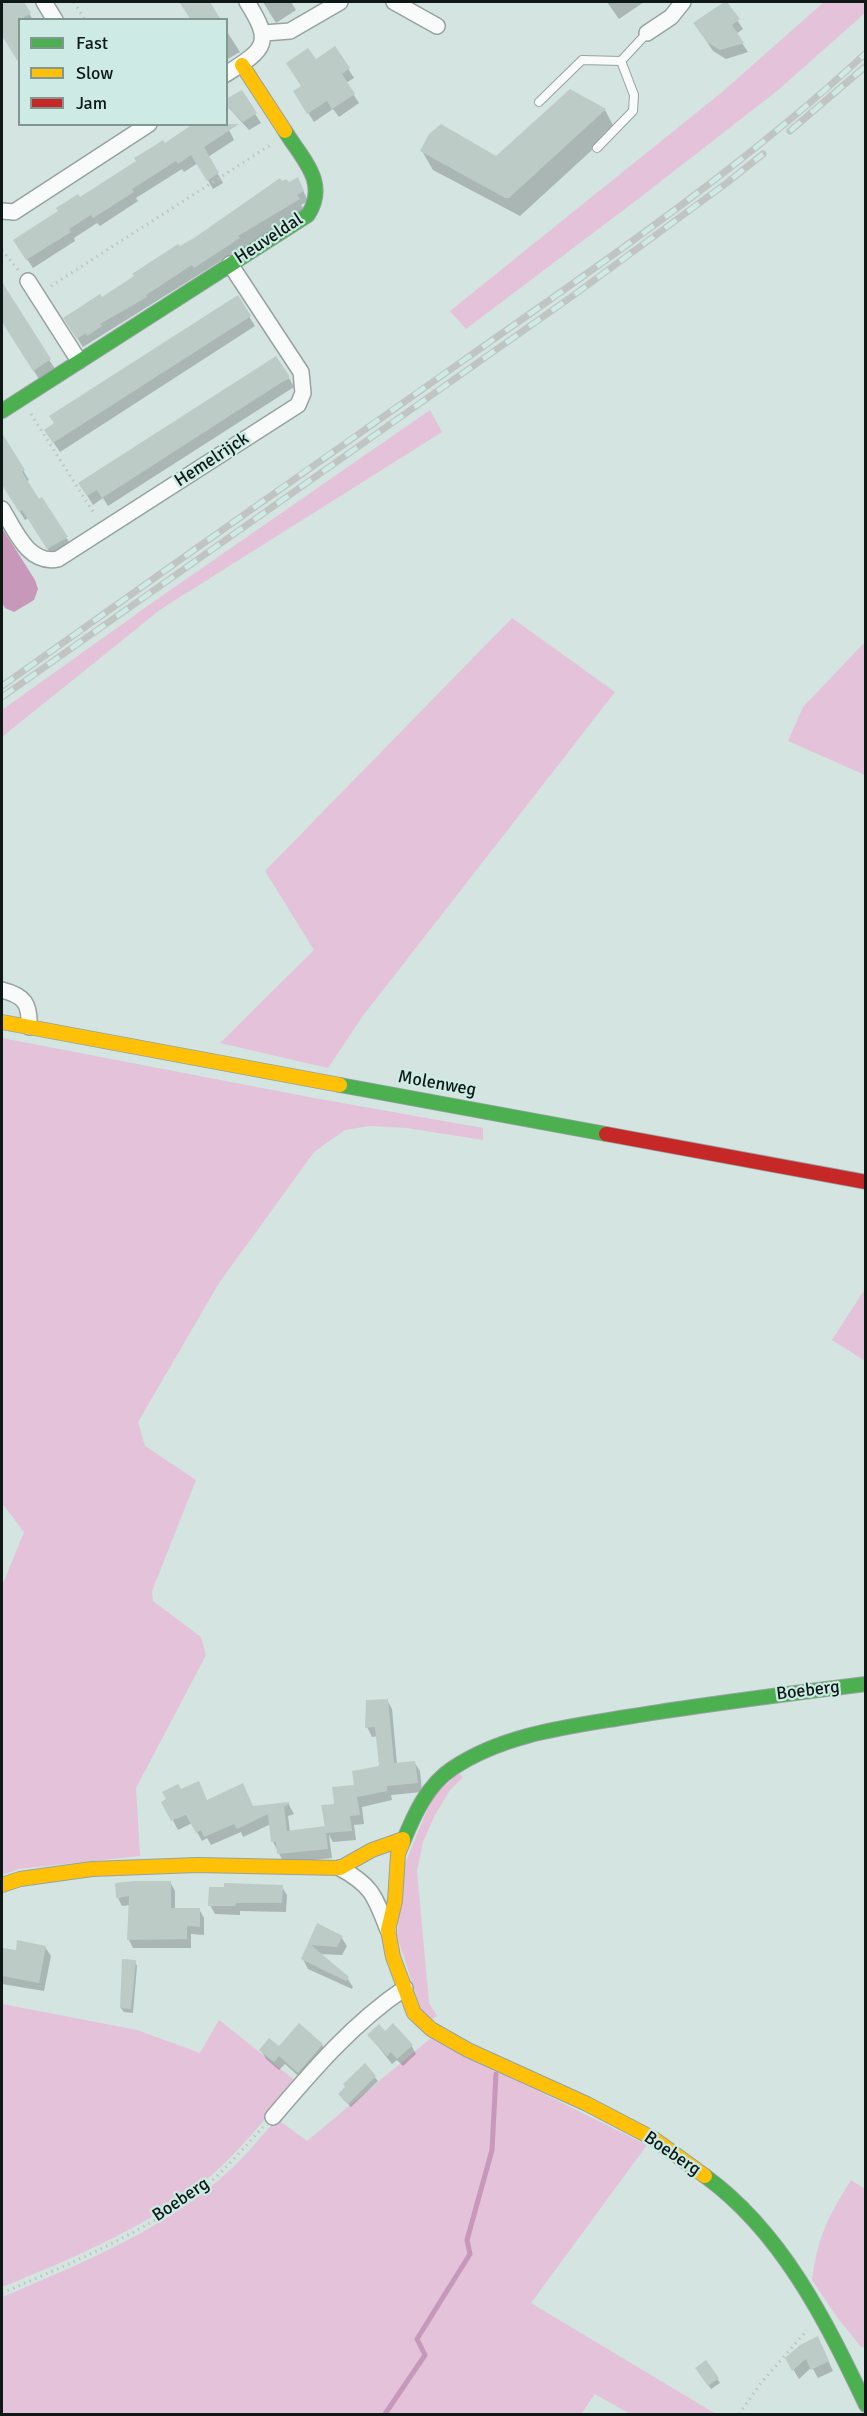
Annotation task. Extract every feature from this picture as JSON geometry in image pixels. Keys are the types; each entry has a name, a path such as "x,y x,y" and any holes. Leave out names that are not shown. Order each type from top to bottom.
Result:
{"street":[{"path":"44,2 54,18"},
{"path":"228,74 259,50 264,33 247,2"},
{"path":"264,33 290,31 340,2"},
{"path":"394,2 437,26"},
{"path":"647,33 671,17 683,2"},
{"name":"Heuveldal","path":"2,411 308,214 317,200 318,188 312,174 242,65"},
{"path":"2,211 14,212 126,131 142,126"},
{"name":"Hemelrijck","path":"2,509 29,552 46,560 58,559 291,410 302,399 304,386 301,372 230,264"},
{"path":"28,281 79,362"},
{"path":"2,990 25,1002 29,1010 28,1028"},
{"name":"Molenweg","path":"2,1023 866,1182"},
{"name":"Boeberg","path":"388,1930 395,1901 398,1854 415,1812 426,1796 451,1769 476,1755 519,1737 674,1709 866,1684"},
{"path":"2,1885 20,1879 92,1869 197,1866 340,1868 372,1850 403,1839"},
{"name":"Boeberg","path":"340,1868 360,1879 373,1894 388,1930 393,1958 414,2013 430,2029 468,2050 587,2104 654,2139 709,2179 758,2224 799,2278 822,2317 866,2405"},
{"path":"273,2117 323,2058 375,2008 405,1988"}],"lane":[{"path":"539,102 582,60 621,61 647,33"},
{"path":"597,148 633,111 634,95 621,61"}],"path":[{"path":"74,2 84,18"},
{"path":"37,296 287,134"},
{"path":"2,250 28,281"},
{"path":"21,399 104,529"},
{"name":"Boeberg","path":"2,2293 81,2259 188,2200 218,2175 273,2117"},
{"path":"740,2415 760,2383 822,2317"}],"shaded area":[{"path":"824,2 865,2 865,13 777,91 466,329 450,311 721,93"},
{"path":"430,410 442,432 161,609 2,737 2,710"},
{"path":"2,528 35,580 38,589 34,600 14,612 5,608 2,603"},
{"path":"512,618 615,692 362,1017 328,1068 220,1043 314,950 265,871"},
{"path":"865,642 865,775 788,741 803,707"},
{"path":"2,1038 483,1128 483,1140 407,1128 369,1126 345,1130 314,1152 219,1283 138,1422 145,1446 196,1480 152,1591 153,1601 201,1637 206,1655 136,1788 140,1856 19,1869 2,1875 2,1586 24,1532 2,1503"},
{"path":"865,1289 865,1361 832,1340"},
{"path":"459,1773 463,1777 450,1790 423,1842 417,1871 429,2003 437,2016 430,2021 422,2013 397,1936 404,1866 432,1798"},
{"path":"2,2004 137,2030 200,2053 219,2020 297,2082 236,2152 191,2191 140,2224 85,2252 2,2287"},
{"path":"431,2038 647,2145 531,2303 716,2414 630,2414 595,2394 581,2414 2,2414 2,2297 92,2258 179,2210 230,2170 277,2119 307,2141"},
{"path":"851,2180 865,2189 865,2345 862,2348 812,2280 817,2251 825,2227"}],"building":[{"path":"2,2 24,2 31,13 23,18 18,18 18,62 2,36"},
{"path":"179,2 210,2 220,18 190,18"},
{"path":"727,2 740,19 732,25 744,43 720,50 707,42 693,23"},
{"path":"335,46 350,68 342,74 355,94 332,109 327,101 307,114 293,91 301,86 286,63 308,48 316,59"},
{"path":"570,89 606,109 509,198 505,198 420,151 429,134 441,124 496,156"},
{"path":"242,90 257,113 243,122 228,107 228,98"},
{"path":"239,124 204,147 219,173 207,181 191,155 178,164 176,161 132,189 134,192 93,218 91,215 69,229 71,232 26,260 13,240 58,211 56,208 78,194 80,197 136,161 134,158 163,140 165,143 190,126"},
{"path":"298,177 304,191 297,195 300,199 238,236 240,238 194,268 192,265 146,295 147,297 100,324 102,326 87,336 86,333 77,339 63,318 100,294 102,297 178,244 180,246 194,238 280,178 282,181 286,179 289,182"},
{"path":"2,282 51,359 33,371 2,322"},
{"path":"238,295 251,316 53,443 44,430 54,423 49,416"},
{"path":"276,356 290,377 102,498 97,490 87,496 78,483"},
{"path":"2,433 25,470 22,472 39,499 42,497 68,537 47,549 22,510 19,512 2,485"},
{"path":"388,1699 394,1763 415,1761 418,1783 387,1786 387,1791 357,1797 360,1815 350,1816 352,1831 326,1833 321,1805 334,1804 332,1787 354,1785 352,1771 379,1766 375,1727 365,1728 366,1700"},
{"path":"199,1781 207,1800 243,1783 253,1806 289,1802 284,1807 287,1831 325,1826 328,1849 277,1854 276,1842 271,1842 268,1814 237,1829 234,1824 204,1837 201,1830 196,1833 186,1815 171,1821 161,1802 166,1799 162,1792 178,1784 181,1789"},
{"path":"171,1881 171,1908 200,1908 200,1927 187,1926 187,1939 127,1940 129,1896 116,1898 115,1883"},
{"path":"224,1883 283,1885 282,1903 236,1903 235,1906 208,1906 209,1887 224,1887"},
{"path":"317,1923 343,1936 337,1947 311,1945 349,1977 346,1981 301,1959"},
{"path":"17,1940 46,1946 39,1983 2,1976 2,1948 16,1950"},
{"path":"122,1959 136,1960 131,2009 120,2008"},
{"path":"299,2023 323,2044 298,2073 279,2056 274,2062 259,2050 269,2038 279,2046"},
{"path":"393,2023 413,2045 397,2059 391,2052 387,2056 367,2035 379,2024 385,2031"},
{"path":"365,2063 376,2076 348,2104 338,2094 345,2087 343,2084"},
{"path":"818,2336 829,2361 811,2370 806,2359 792,2371 785,2358 800,2345"},
{"path":"706,2360 719,2378 708,2386 695,2368"}],"waterway":[{"path":"385,2414 425,2355 417,2339 470,2254 467,2240 492,2150 496,2074"}],"railway":[{"path":"2,686 670,213 770,136 866,53"},
{"path":"790,131 866,66"},
{"path":"2,697 574,295 763,154"}],"traffic: fast":[{"path":"2,411 308,215 316,192 314,181 311,171 285,131"},
{"path":"340,1085 606,1134"},
{"path":"403,1842 422,1801 436,1783 453,1768 493,1747 559,1729 657,1712 866,1684"},
{"path":"705,2176 732,2198 779,2251 818,2310 866,2405"}],"traffic: slow":[{"path":"242,65 285,131"},
{"path":"2,1022 340,1085"},
{"path":"2,1885 20,1879 92,1869 197,1865 340,1868 372,1850 403,1839"},
{"path":"403,1842 398,1854 395,1901 388,1930 393,1957 414,2013 431,2029 468,2050 587,2104 654,2139 705,2176"}],"traffic: jam":[{"path":"606,1134 866,1182"}]}
